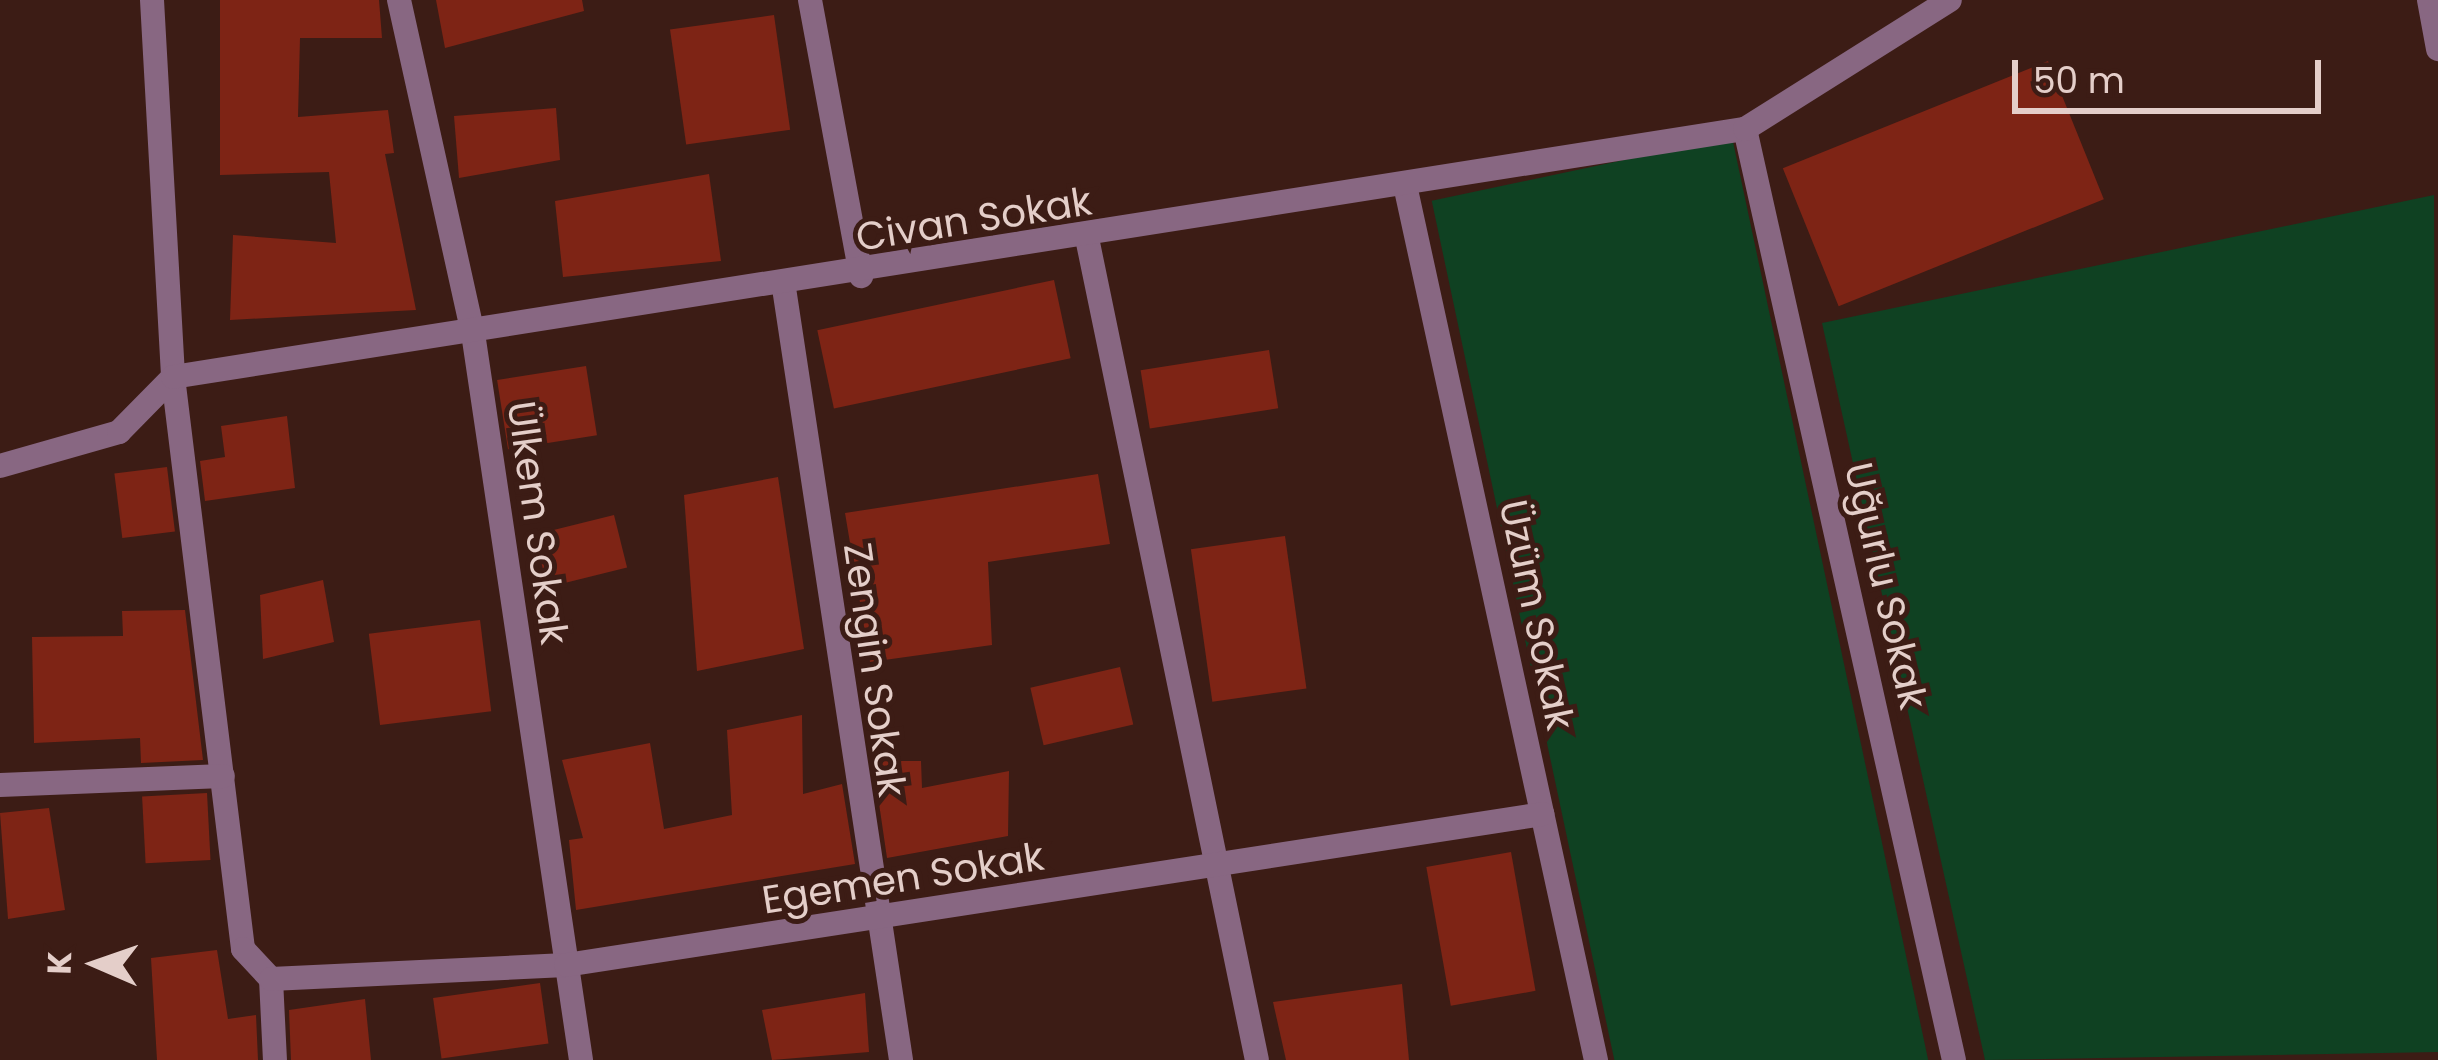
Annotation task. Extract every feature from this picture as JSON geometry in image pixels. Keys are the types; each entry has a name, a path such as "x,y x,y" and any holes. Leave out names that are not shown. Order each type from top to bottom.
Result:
{"street":[{"path":"152,0 173,377 244,949 271,979 275,1060"},
{"name":"Ülkem Sokak","path":"399,0 473,333 581,1060"},
{"path":"810,0 861,276"},
{"name":"Civan Sokak","path":"173,377 861,276 1745,129 1950,0"},
{"path":"2429,0 2438,49"},
{"name":"Uğurlu Sokak","path":"1745,129 1954,1060"},
{"name":"Üzüm Sokak","path":"1405,185 1596,1060"},
{"path":"1087,238 1257,1060"},
{"name":"Zengin Sokak","path":"784,288 873,921 901,1060"},
{"path":"0,466 119,433 173,377"},
{"path":"0,785 224,776"},
{"name":"Egemen Sokak","path":"271,979 566,965 1542,814"}],"green space":[{"path":"1732,137 1928,1060 1614,1060 1432,201"},
{"path":"2434,195 2438,1052 1985,1060 1822,323"}],"building":[{"path":"220,0 379,0 382,38 300,38 298,117 388,110 394,153 385,154 416,310 230,320 233,235 336,243 329,172 220,175"},
{"path":"436,0 582,0 584,11 445,48"},
{"path":"774,15 790,130 686,144 670,30"},
{"path":"2048,61 2104,199 1839,306 1783,168"},
{"path":"556,108 560,160 459,178 454,116"},
{"path":"709,174 721,261 563,277 555,201"},
{"path":"1054,280 1071,358 834,409 817,330"},
{"path":"1269,350 1278,408 1150,429 1141,370"},
{"path":"586,366 597,435 508,449 497,380"},
{"path":"287,416 295,488 205,501 200,461 225,457 221,426"},
{"path":"167,467 175,532 122,538 114,473"},
{"path":"1098,474 1110,544 988,562 992,645 870,662 845,513"},
{"path":"778,477 804,649 697,671 684,495"},
{"path":"614,515 627,567 547,587 534,535"},
{"path":"1285,536 1306,689 1212,702 1191,549"},
{"path":"323,580 334,642 263,659 260,595"},
{"path":"185,610 203,760 141,763 140,738 34,743 32,637 123,636 122,611"},
{"path":"480,620 491,711 380,725 369,634"},
{"path":"1120,667 1133,724 1044,745 1030,688"},
{"path":"802,715 803,794 842,784 855,864 576,910 569,840 583,838 562,760 650,743 664,829 732,815 727,730"},
{"path":"884,761 921,761 922,788 1009,771 1008,836 887,858 875,776"},
{"path":"207,793 211,860 146,863 142,796"},
{"path":"49,808 65,910 8,919 0,813"},
{"path":"1511,852 1535,991 1451,1006 1426,867"},
{"path":"217,950 228,1019 256,1015 258,1060 157,1060 151,958"},
{"path":"540,983 548,1043 442,1058 433,998"},
{"path":"1402,984 1409,1060 1286,1060 1273,1002"},
{"path":"865,993 869,1052 772,1060 762,1010"},
{"path":"365,999 371,1060 291,1060 289,1010"}]}
